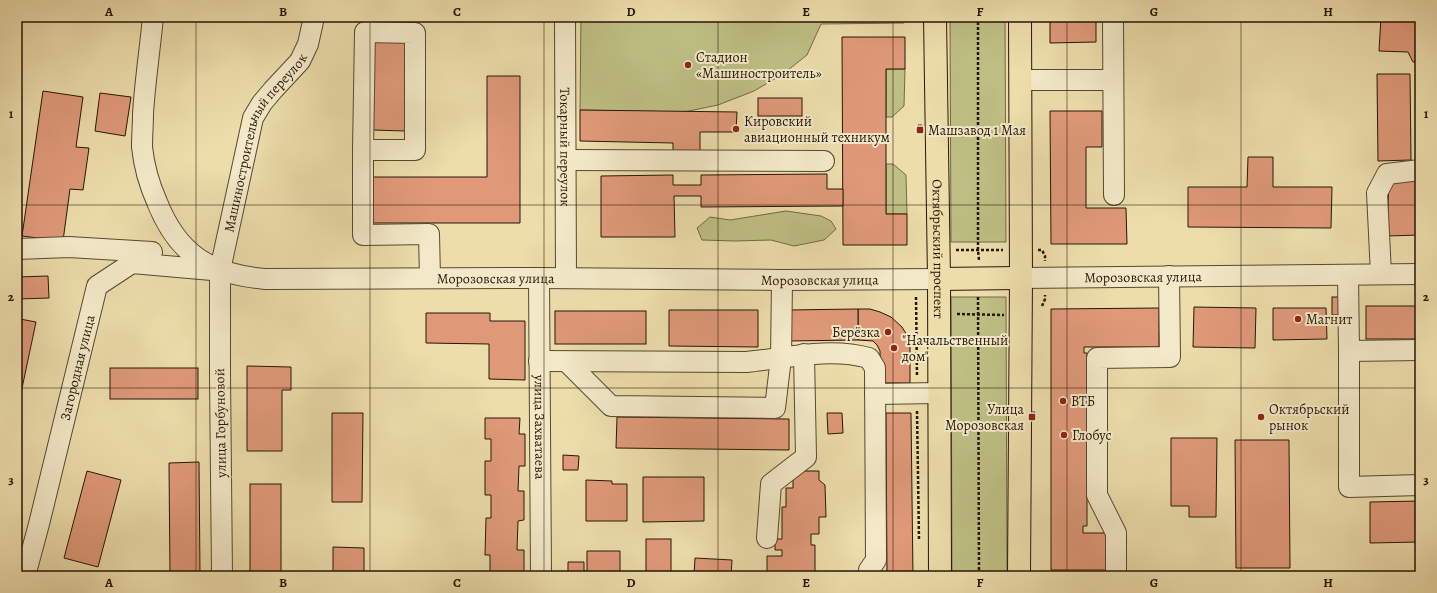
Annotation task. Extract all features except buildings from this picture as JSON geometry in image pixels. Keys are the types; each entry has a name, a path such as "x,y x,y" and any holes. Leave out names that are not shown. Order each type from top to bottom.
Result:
{"main road":[{"name":"Октябрьский проспект","path":"935,17 939,279 940,576"},
{"path":"1019,576 1020,17"},
{"name":"Морозовская улица","path":"939,279 1020,278"}],"street":[{"path":"153,17 144,109 142,146 144,162 150,184 165,222 181,245 192,255 208,265 220,270"},
{"name":"Машиностроительный переулок","path":"220,270 253,118 269,94 300,61 308,44 314,17"},
{"name":"Токарный переулок","path":"565,17 566,278"},
{"path":"1113,17 1114,195"},
{"path":"363,150 415,150 415,33 365,32 363,150 363,235 430,234 430,278"},
{"path":"1020,80 1113,80"},
{"path":"566,160 824,161"},
{"path":"1381,274 1377,193 1387,174 1420,170"},
{"path":"17,249 69,247 192,255"},
{"name":"Загородная улица","path":"25,576 39,524 96,286 132,262 220,270"},
{"name":"Морозовская улица","path":"220,270 243,277 265,279 939,279"},
{"name":"улица Горбуновой","path":"220,270 222,576"},
{"name":"Морозовская улица","path":"1020,278 1420,274"},
{"path":"1348,275 1349,487 1420,486"},
{"path":"1116,576 1116,533 1097,495 1097,358 1170,358 1169,276"},
{"name":"улица Захватаева","path":"538,278 541,576"},
{"path":"567,362 611,406 775,408 781,358 782,280"},
{"path":"1349,351 1420,350"},
{"path":"539,362 747,362 804,354 854,354 869,358 875,368 876,560 869,570 869,576"},
{"path":"767,538 771,484 806,457 804,354"},
{"path":"875,394 939,394"}],"path":[{"path":"952,250 1003,250"},
{"path":"1042,306 1045,300 1044,290"},
{"path":"916,291 920,544"},
{"path":"916,314 1020,316"}],"green space":[{"name":"Стадион «Машиностроитель»","path":"581,17 904,17 904,23 821,24 807,55 783,74 754,91 718,105 684,112 580,110"},
{"path":"950,17 1005,17 1006,242 951,242"},
{"path":"886,69 905,69 904,106 892,117 886,117"},
{"path":"886,164 893,164 906,175 907,214 886,214"},
{"path":"786,211 821,216 831,221 836,229 824,240 794,246 771,240 702,240 697,228 710,217 730,220"},
{"path":"951,297 1006,297 1007,576 952,576"}],"place":[{"name":"Стадион «Машиностроитель»","path":"688,65"},
{"name":"Кировский авиационный техникум","path":"736,129"},
{"name":"Машзавод 1 Мая","path":"920,130"},
{"name":"Магнит","path":"1298,319"},
{"name":"Берёзка","path":"888,332"},
{"name":"\"Начальственный дом\"","path":"894,348"},
{"name":"ВТБ","path":"1063,401"},
{"name":"Улица Морозовская","path":"1032,417"},
{"name":"Октябрьский рынок","path":"1261,417"},
{"name":"Глобус","path":"1064,435"}]}
